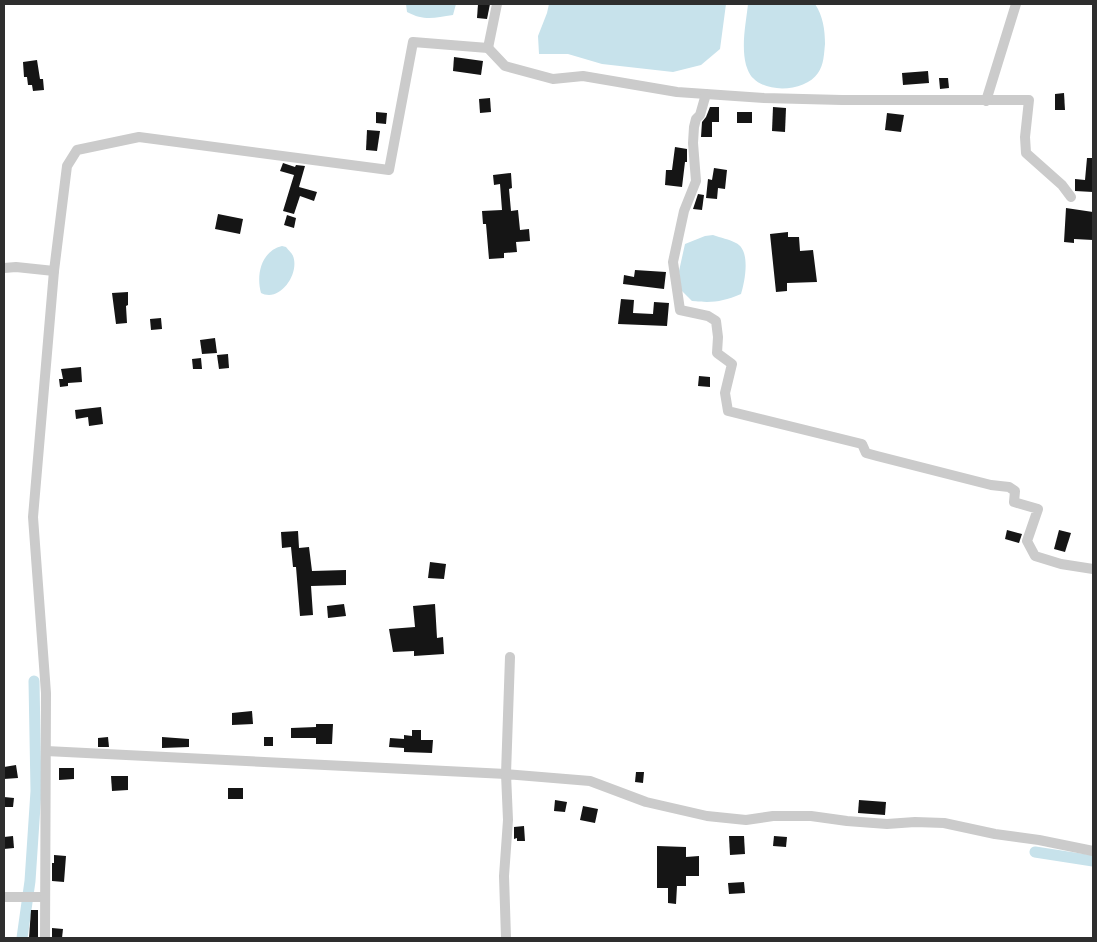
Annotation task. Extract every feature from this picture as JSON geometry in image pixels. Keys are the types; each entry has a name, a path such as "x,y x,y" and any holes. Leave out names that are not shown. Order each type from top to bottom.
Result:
{"street":[{"path":"488,48 497,4"},
{"path":"986,101 1016,4"},
{"path":"45,938 40,897 46,751 46,693 33,517 54,271 67,166 77,150 139,136 389,170 413,42 488,48 505,66 553,80 583,76 677,92 833,100 1029,100 1025,137 1026,153 1062,185 1071,197"},
{"path":"706,94 694,127 696,181 684,211 673,262 680,310 708,316 716,321 717,353 732,364 725,393 728,411 857,442 862,444 866,452 877,456 991,485 1010,487 1015,491 1014,502 1038,509 1027,541 1035,556 1061,564 1093,570"},
{"path":"4,268 16,267 54,271"},
{"path":"506,938 504,876 508,820 506,774 510,657"},
{"path":"46,751 506,774 590,781 646,802 707,816 746,820 773,816 811,816 847,822 887,824 915,822 944,823 994,834 1040,840 1093,851"},
{"path":"4,897 40,897"}],"water":[{"path":"406,4 456,4 453,15 429,18 419,17 407,12"},
{"path":"549,4 726,4 720,49 701,65 673,72 602,64 568,54 539,54 538,36"},
{"path":"748,4 815,4 823,23 825,44 821,66 818,73 812,79 796,87 777,88 760,83 752,77 746,65 744,50"},
{"path":"713,235 736,243 744,252 746,266 741,294 717,301 692,301 681,290 679,271 685,244"},
{"path":"282,246 286,247 293,256 294,268 292,275 285,287 275,294 261,293 259,279 265,258 269,253"}],"building":[{"path":"478,4 490,4 487,19 477,18"},
{"path":"454,57 483,61 481,75 453,71"},
{"path":"37,60 40,79 43,79 44,90 33,91 32,85 28,85 27,77 24,77 23,62"},
{"path":"928,71 929,83 903,85 902,73"},
{"path":"939,78 948,78 949,88 940,89"},
{"path":"1064,93 1065,110 1055,110 1055,94"},
{"path":"490,98 491,112 480,113 479,99"},
{"path":"710,107 719,107 719,122 712,122 712,137 701,137 702,122"},
{"path":"773,107 786,108 785,132 772,131"},
{"path":"376,112 387,113 386,124 376,123"},
{"path":"737,112 752,112 752,123 737,123"},
{"path":"887,113 904,115 901,132 885,130"},
{"path":"367,130 380,131 377,151 366,150"},
{"path":"675,147 687,149 687,162 685,162 682,187 665,185 666,170 672,170"},
{"path":"1087,158 1093,158 1093,192 1075,191 1075,179 1085,180"},
{"path":"283,163 295,167 296,165 305,166 299,187 317,192 314,201 300,196 294,214 283,211 294,175 280,171"},
{"path":"714,168 727,170 725,189 718,188 717,199 706,198 708,179 712,180"},
{"path":"511,173 512,188 509,189 511,211 518,210 520,230 529,229 530,241 516,242 517,252 504,253 504,258 489,259 486,224 483,224 482,211 502,210 500,184 494,185 493,175"},
{"path":"698,194 704,195 702,210 693,209"},
{"path":"1066,208 1093,212 1093,240 1074,239 1074,243 1064,242"},
{"path":"218,214 243,219 240,234 215,229"},
{"path":"287,215 296,218 294,228 284,225"},
{"path":"788,232 788,237 799,237 800,251 813,250 817,282 787,283 787,291 776,292 770,234"},
{"path":"635,270 666,272 664,289 623,284 624,275 634,277"},
{"path":"128,292 128,305 126,306 127,323 116,324 112,293"},
{"path":"621,299 634,300 633,313 653,314 654,302 669,303 667,326 618,324"},
{"path":"161,318 162,329 151,330 150,319"},
{"path":"215,338 217,353 202,354 200,340"},
{"path":"228,354 229,368 219,369 217,355"},
{"path":"201,358 202,369 193,369 192,359"},
{"path":"81,367 82,382 68,383 68,386 60,387 59,379 63,379 61,369"},
{"path":"699,376 710,377 710,387 698,386"},
{"path":"101,407 103,424 89,426 88,417 76,419 75,410"},
{"path":"1007,530 1022,534 1019,543 1005,539"},
{"path":"1059,530 1071,533 1065,552 1054,549"},
{"path":"298,531 299,548 309,547 312,571 346,570 346,585 311,586 313,615 300,616 296,567 293,567 291,547 282,548 281,532"},
{"path":"430,562 446,564 444,579 428,578"},
{"path":"344,604 346,616 328,618 327,606"},
{"path":"435,604 437,638 443,637 444,654 414,656 414,651 393,652 389,629 415,627 413,606"},
{"path":"252,711 253,724 232,725 232,713"},
{"path":"316,724 333,724 332,744 316,744 316,738 291,738 291,728 316,727"},
{"path":"412,730 421,730 421,740 433,740 432,753 404,752 404,748 389,747 390,738 404,739 404,735 412,736"},
{"path":"108,737 109,747 98,747 98,738"},
{"path":"162,737 189,739 189,747 162,748"},
{"path":"264,737 273,737 273,746 264,746"},
{"path":"16,765 18,778 4,779 4,767"},
{"path":"59,768 74,768 74,779 59,780"},
{"path":"636,772 644,772 643,783 635,782"},
{"path":"111,776 128,776 128,790 112,791"},
{"path":"228,788 243,788 243,799 228,799"},
{"path":"4,797 14,798 13,807 4,807"},
{"path":"555,800 567,802 565,812 554,811"},
{"path":"859,800 886,802 885,815 858,813"},
{"path":"583,806 598,809 595,823 580,820"},
{"path":"524,826 525,841 517,841 517,838 514,839 514,827"},
{"path":"13,836 14,848 4,849 4,837"},
{"path":"729,836 744,836 745,854 730,855"},
{"path":"774,836 787,837 786,847 773,846"},
{"path":"657,846 686,847 686,857 699,856 699,876 686,876 686,886 677,886 676,904 668,903 668,888 657,888"},
{"path":"54,855 66,856 64,882 52,881"},
{"path":"744,882 745,893 729,894 728,883"},
{"path":"31,910 38,910 38,938 29,938"},
{"path":"52,928 63,929 62,938 52,938"}],"waterway":[{"path":"22,938 30,881 36,791 34,681"},
{"path":"1035,852 1093,861"}]}
